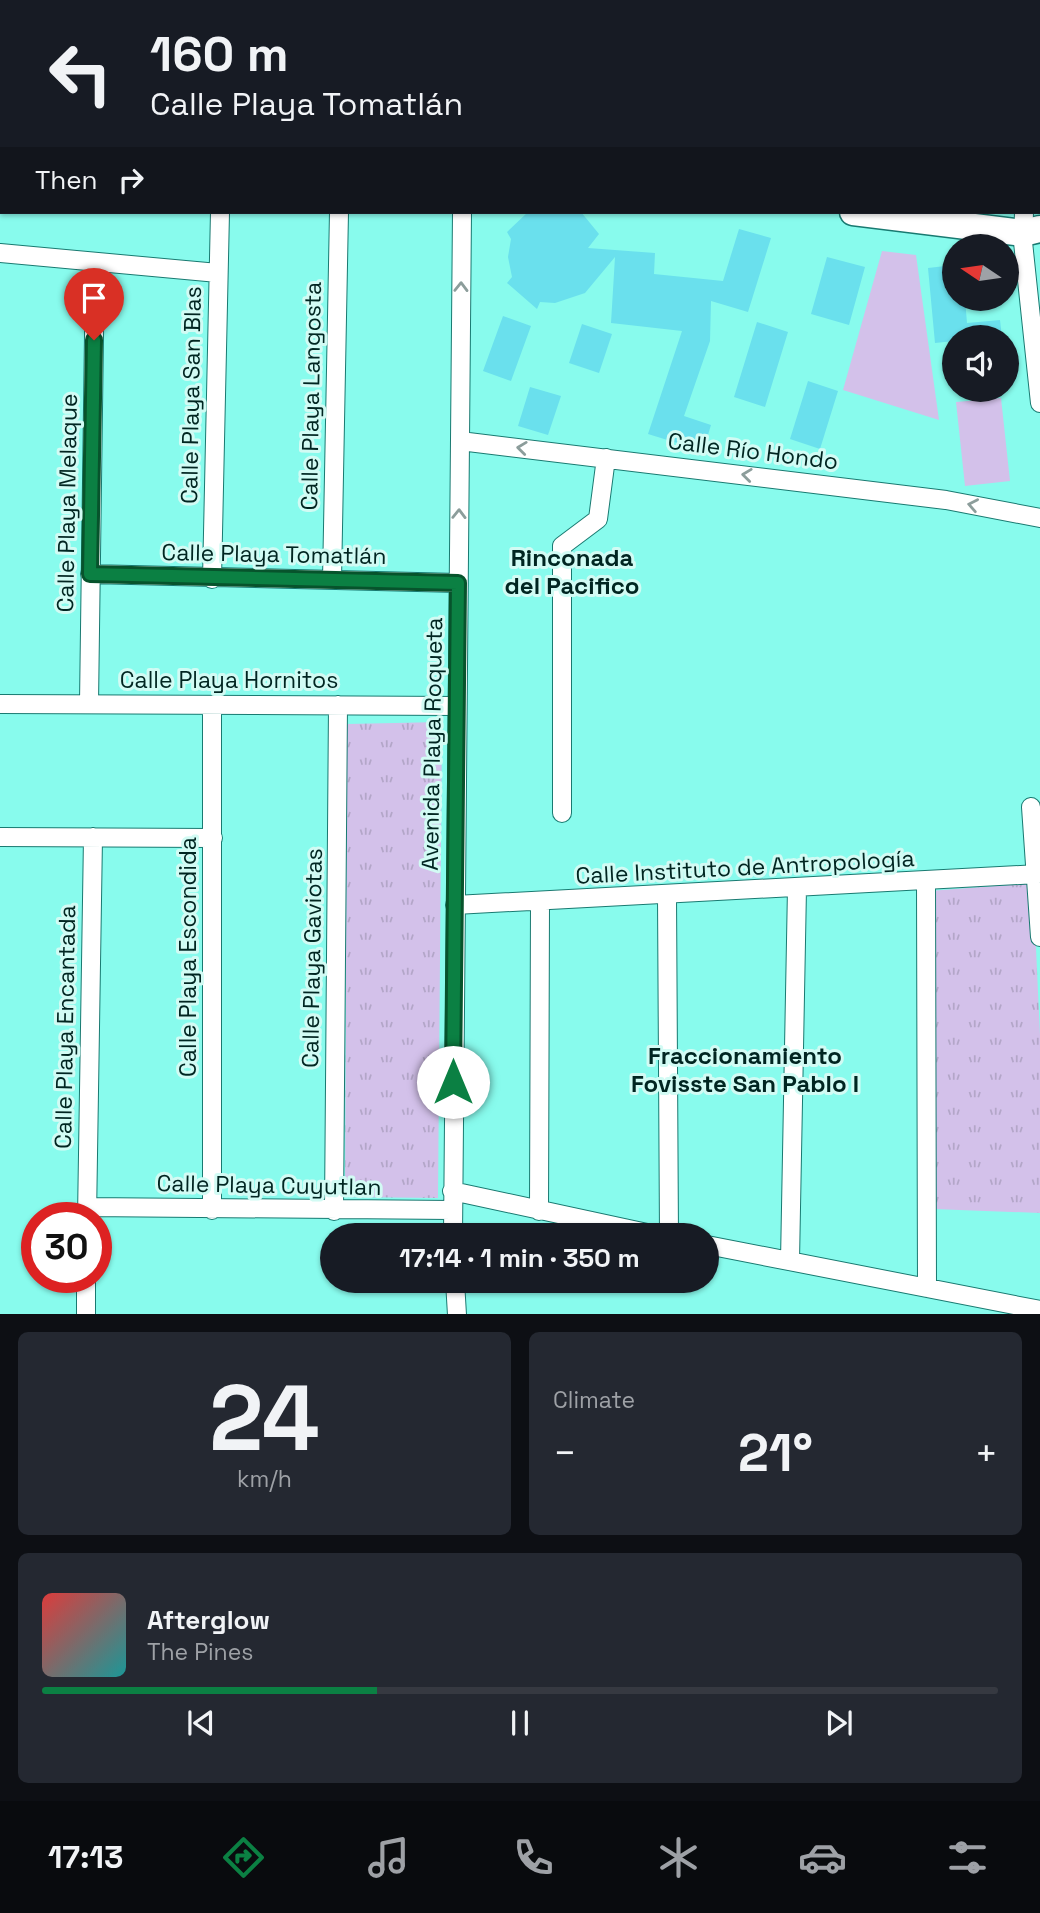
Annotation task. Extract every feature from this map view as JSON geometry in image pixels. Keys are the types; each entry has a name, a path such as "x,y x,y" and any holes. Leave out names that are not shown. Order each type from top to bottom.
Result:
{"main road":[{"path":"880,214 1029,225"}],"street":[{"name":"Calle Playa San Blas","path":"212,579 220,214"},
{"name":"Calle Playa Langosta","path":"332,580 340,214"},
{"name":"Avenida Playa Roqueta","path":"452,1223 462,214"},
{"path":"1029,225 1040,403"},
{"path":"0,253 218,273"},
{"name":"Calle Playa Melaque","path":"89,703 95,262"},
{"name":"Calle Río Hondo","path":"460,441 946,500 1040,517"},
{"path":"562,813 562,546 598,519 606,458"},
{"name":"Calle Playa Tomatlán","path":"90,574 458,583"},
{"name":"Calle Playa Hornitos","path":"0,704 457,706"},
{"name":"Calle Playa Escondida","path":"212,705 212,1210"},
{"name":"Calle Playa Gaviotas","path":"334,1211 338,705"},
{"path":"1031,807 1038,874 1040,937"},
{"path":"0,836 214,838"},
{"name":"Calle Playa Encantada","path":"87,1202 93,837"},
{"name":"Calle Instituto de Antropología","path":"455,905 540,903 1038,874"},
{"path":"926,881 927,1288"},
{"path":"790,1261 797,888"},
{"path":"667,895 669,1223"},
{"path":"539,1211 540,903"},
{"path":"452,1191 598,1223"},
{"name":"Calle Playa Cuyutlan","path":"112,1212 452,1210"},
{"path":"719,1247 1040,1310"},
{"path":"86,1293 86,1314"},
{"path":"456,1293 457,1314"}],"green space":[{"path":"882,251 916,255 939,420 843,390"},
{"path":"956,402 1001,402 1010,481 965,486"},
{"path":"442,722 438,1198 345,1197 347,724"},
{"path":"1033,883 1040,1035 1040,1213 933,1209 929,891"}],"building":[{"path":"526,214 583,214 599,234 588,248 655,253 654,274 723,281 739,229 771,238 748,312 711,301 710,341 684,416 711,425 703,451 648,434 682,331 611,323 615,257 585,293 555,303 540,302 537,309 507,283 512,277 508,257 511,239 507,232"},
{"path":"827,257 865,267 849,325 811,314"},
{"path":"942,266 942,312 966,312 967,323 1000,320 1001,325 942,325 942,342 935,343 928,268"},
{"path":"503,316 531,326 511,381 483,371"},
{"path":"757,322 788,332 765,407 734,397"},
{"path":"582,324 612,334 599,373 569,363"},
{"path":"808,381 838,391 820,449 790,439"},
{"path":"530,387 561,396 548,435 518,426"}],"district":[{"name":"Rinconada del Pacifico","path":"572,572"},
{"name":"Fraccionamiento Fovisste San Pablo I","path":"745,1070"}],"route":[{"path":"94,340 90,574 458,583 453,1082"}]}
